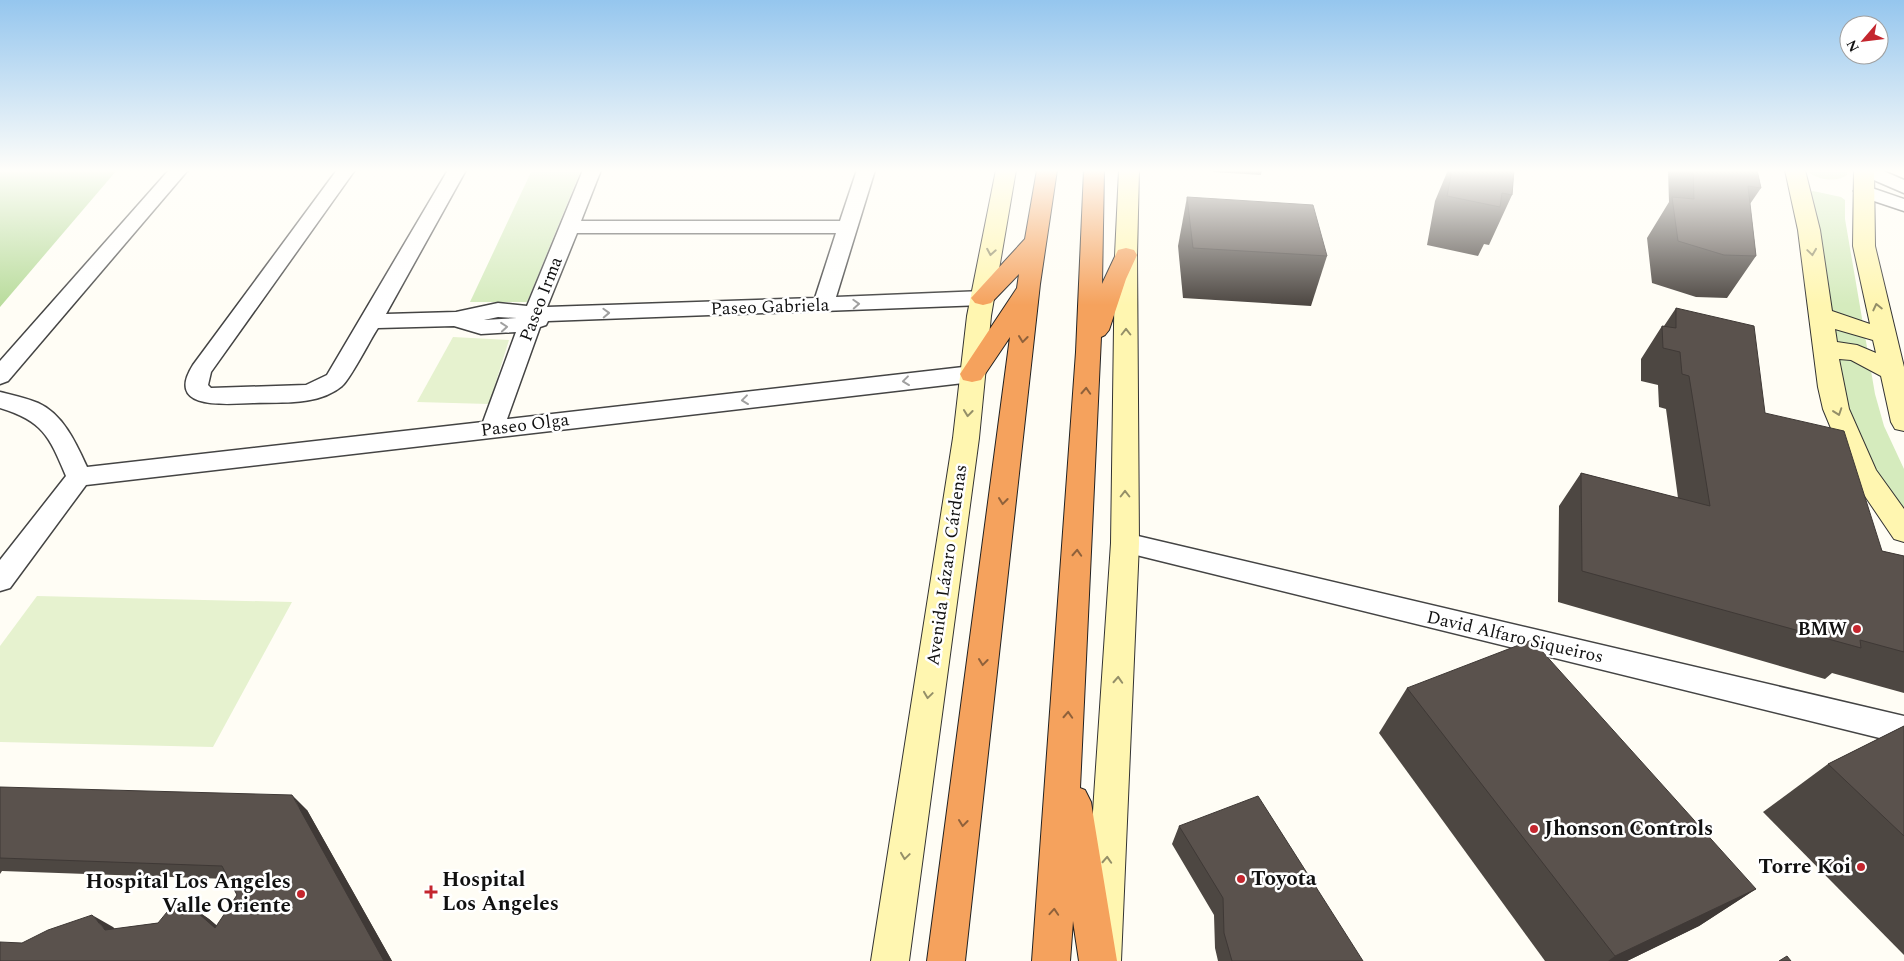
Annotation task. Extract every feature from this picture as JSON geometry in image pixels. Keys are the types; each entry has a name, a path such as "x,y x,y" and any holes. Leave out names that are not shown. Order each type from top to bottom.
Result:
{"highway":[{"path":"946,961 1029,284 1041,215"},
{"path":"1050,961 1065,754 1088,352 1092,215"},
{"path":"983,298 1010,271 1037,239"},
{"path":"1088,352 1126,255"},
{"path":"972,374 999,336 1029,284"},
{"path":"1065,754 1100,961"}],"street":[{"path":"0,376 140,215"},
{"path":"313,215 201,370 195,383 196,390 200,394 214,397 300,394 317,390 329,384 340,373 431,215"},
{"name":"Paseo Irma","path":"492,429 533,317 574,215"},
{"path":"822,305 851,215"},
{"name":"Avenida Lázaro Cárdenas","path":"890,961 964,447 972,374 998,215"},
{"path":"1100,961 1125,543 1126,255 1128,215"},
{"path":"1805,215 1836,409 1864,474 1904,531"},
{"path":"1864,215 1864,246 1886,335 1904,422"},
{"path":"569,227 847,227"},
{"name":"Paseo Gabriela","path":"371,321 456,319 477,326 502,328 533,317 558,314 983,298"},
{"path":"1821,315 1851,327 1886,335"},
{"path":"1826,349 1857,353 1893,372"},
{"name":"Paseo Olga","path":"79,477 972,374"},
{"path":"0,400 28,408 48,423 60,438 79,477 0,580"},
{"name":"David Alfaro Siqueiros","path":"1125,543 1904,730"}],"green space":[{"path":"0,215 79,215 0,307"},
{"path":"511,215 563,215 527,302 470,302"},
{"path":"1816,215 1845,215 1875,394 1884,426 1904,469 1904,523 1848,418 1831,322"},
{"path":"453,337 509,340 489,404 417,402"},
{"path":"37,596 292,602 213,747 0,742 0,646"}],"building":[{"path":"1189,215 1316,215 1327,256 1193,248"},
{"path":"1674,215 1751,215 1756,256 1724,255 1678,241"},
{"path":"1676,308 1754,326 1765,413 1844,431 1882,551 1904,556 1904,652 1860,640 1861,648 1582,571 1581,473 1710,506 1689,376 1682,374 1680,352 1663,348 1662,326 1676,328"},
{"path":"1532,640 1756,889 1615,956 1407,688"},
{"path":"1904,726 1904,836 1828,764"},
{"name":"Hospital Los Angeles Valle Oriente","path":"0,787 292,795 384,961 0,961 0,942 22,943 48,930 92,915 105,930 158,923 167,912 180,906 190,906 215,928 237,895 222,866 0,858"},
{"name":"Toyota","path":"1258,796 1363,961 1232,961 1224,933 1223,898 1179,826"},
{"path":"1787,956 1791,961 1779,961"}],"place":[{"name":"BMW","path":"1857,629"},
{"name":"Jhonson Controls","path":"1534,829"},
{"name":"Torre Koi","path":"1861,867"},
{"name":"Toyota","path":"1241,879"},
{"name":"Hospital Los Angeles","path":"431,892"},
{"name":"Hospital Los Angeles Valle Oriente","path":"301,894"}]}
